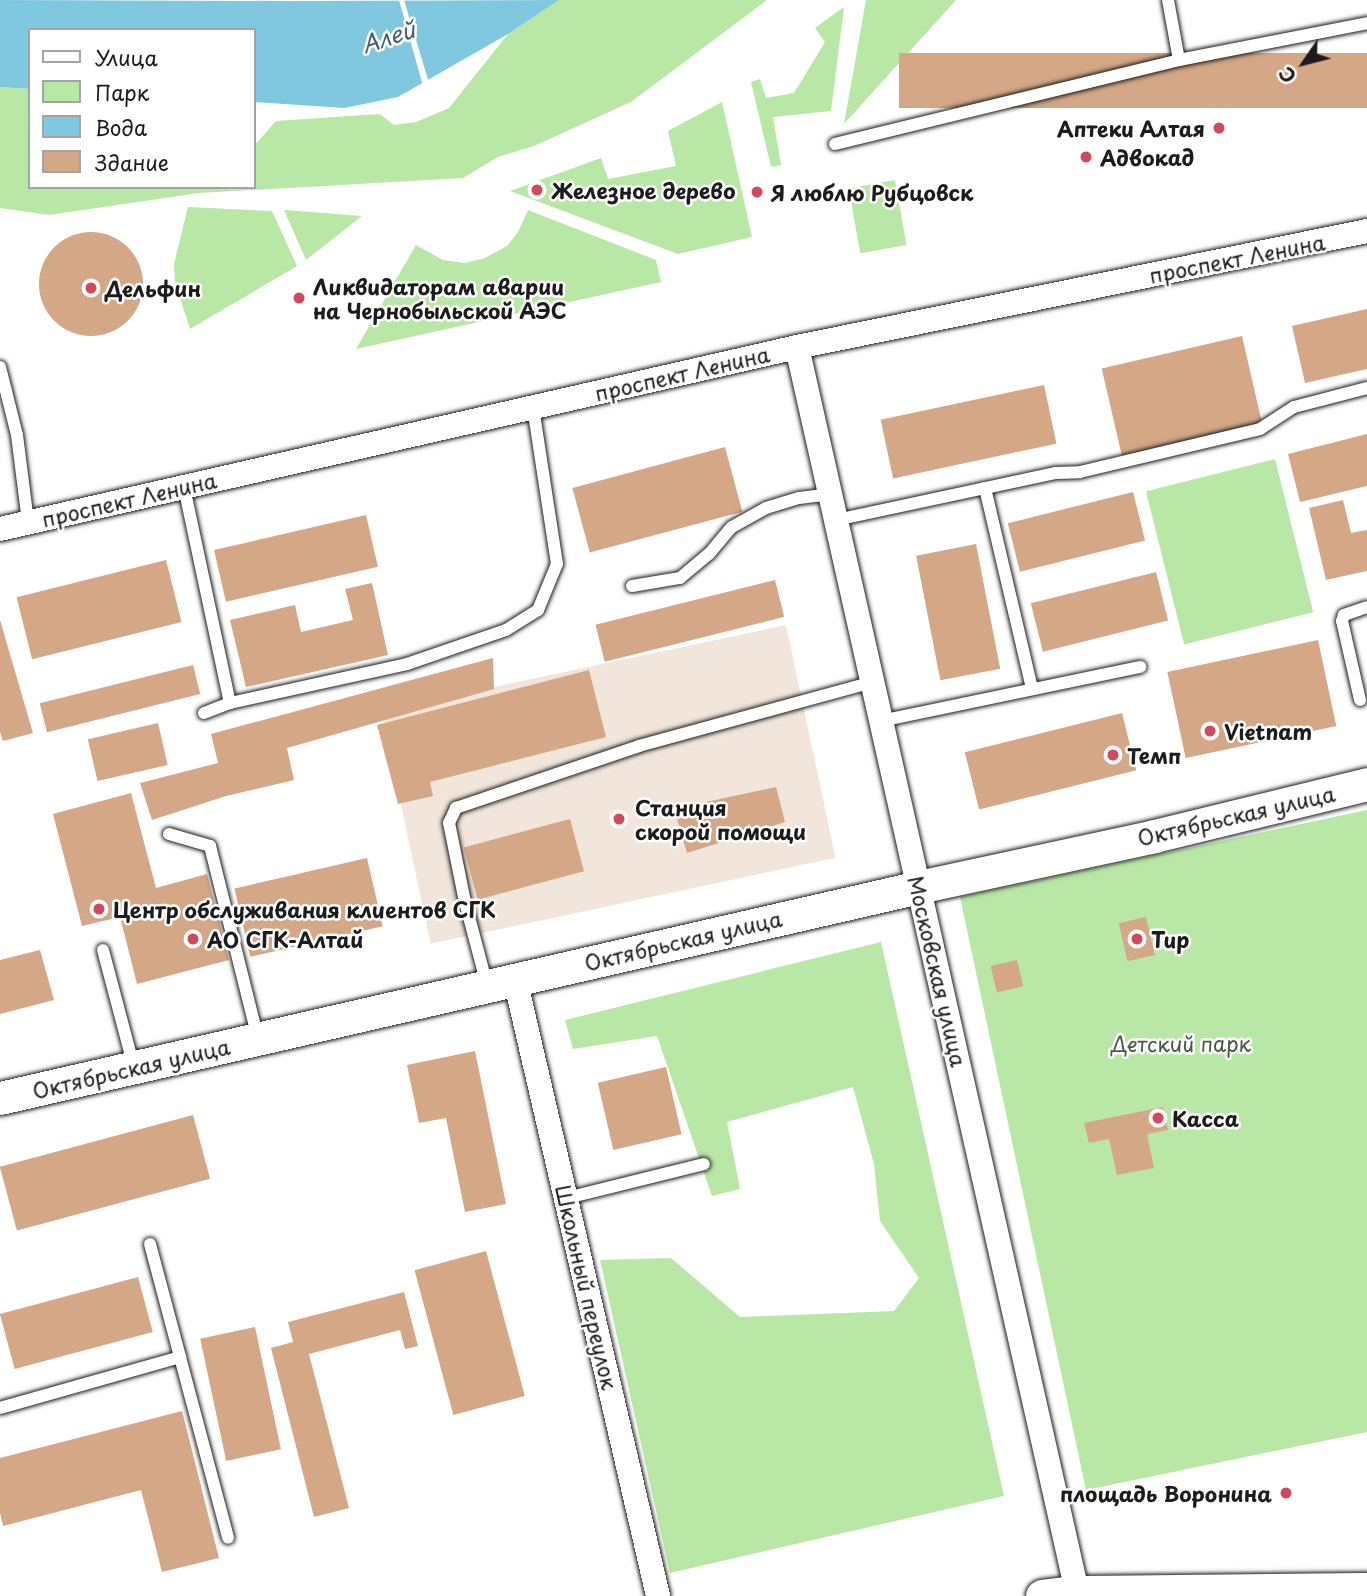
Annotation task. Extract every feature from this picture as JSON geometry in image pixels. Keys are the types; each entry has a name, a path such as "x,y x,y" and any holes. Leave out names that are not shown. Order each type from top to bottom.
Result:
{"main road":[{"name":"Октябрьская улица","path":"0,1098 919,887 1154,836 1367,784"},
{"path":"1042,1596 1367,1589"}],"street":[{"name":"проспект Ленина","path":"0,529 797,347 1367,231"},
{"name":"Московская улица","path":"797,347 1077,1594"},
{"name":"Школьный переулок","path":"501,982 567,1198 658,1596"}],"lane":[{"path":"1168,0 1179,60"},
{"path":"835,144 1179,60 1367,23"},
{"path":"0,367 6,416 28,522"},
{"path":"836,520 1056,473 1080,472 1259,429 1294,407 1367,388"},
{"path":"204,713 230,703 407,664 506,630 538,610 557,564 533,407"},
{"path":"184,487 230,703"},
{"path":"985,488 1032,689"},
{"path":"632,586 680,578 709,554 732,527 766,508 799,498 830,494"},
{"path":"1360,700 1342,621 1344,615 1367,607"},
{"path":"881,720 1140,667"},
{"path":"501,982 465,902 449,823 456,808 639,746 873,682"},
{"path":"169,834 210,846 258,1038"},
{"path":"103,950 135,1067"},
{"path":"567,1198 704,1164"},
{"path":"150,1244 228,1538"},
{"path":"0,1408 180,1357"}],"shaded area":[{"name":"Станция скорой помощи","path":"786,625 835,858 431,944 381,711"}],"green space":[{"path":"559,0 767,0 631,102 534,146 498,157 463,178 199,193 49,215 0,208 0,87 28,89 28,189 256,189 256,144 276,121 380,114 394,125 416,122 449,108 508,34"},
{"path":"866,0 956,0 844,124"},
{"path":"844,7 831,111 773,117 781,165 771,167 751,82 760,79 766,98 794,93 825,42 815,28"},
{"path":"722,102 752,237 678,254 510,191 601,158 608,179 676,166 668,131"},
{"path":"895,180 906,245 860,253 849,188"},
{"path":"188,207 272,211 297,266 190,329 175,282 174,264"},
{"path":"284,210 362,216 306,260"},
{"path":"528,210 656,260 661,282 356,349 416,245 443,260 465,263 485,258 507,246 518,232"},
{"path":"1275,459 1313,612 1184,644 1146,491"},
{"name":"Детский парк","path":"1367,810 1367,1432 1086,1490 960,897"},
{"path":"881,942 1004,1496 670,1573 600,1260 671,1258 740,1317 894,1311 919,1278 880,1221 874,1164 853,1087 727,1122 740,1189 712,1196 657,1036 573,1049 565,1020"}],"water":[{"name":"Алей","path":"0,0 559,0 508,34 398,97 344,108 256,102 256,28 28,28 28,89 0,87"}],"pier":[{"path":"399,0 404,0 429,83 423,86"}],"building":[{"path":"899,53 1367,53 1367,108 899,108"},
{"name":"Дельфин","path":"91,232 111,236 128,247 139,264 143,284 139,304 128,321 111,332 91,336 71,332 54,321 43,304 39,284 43,264 54,247 71,236"},
{"path":"1367,309 1367,369 1305,383 1292,326"},
{"path":"1242,336 1262,424 1122,456 1102,368"},
{"path":"1044,385 1056,444 893,478 881,420"},
{"path":"1367,434 1367,486 1300,502 1288,454"},
{"path":"725,447 742,512 590,553 572,488"},
{"path":"1133,492 1145,541 1020,572 1008,523"},
{"path":"1343,500 1351,533 1367,530 1367,571 1326,580 1309,508"},
{"path":"366,515 378,567 226,602 214,550"},
{"path":"976,544 1000,669 940,680 916,556"},
{"path":"166,560 181,622 32,659 17,597"},
{"path":"1156,572 1168,621 1043,652 1031,603"},
{"path":"775,580 784,617 605,662 595,625"},
{"path":"372,583 388,655 246,687 230,620 295,605 301,632 353,620 345,589"},
{"path":"0,620 33,733 3,741 0,732"},
{"path":"1318,640 1336,726 1186,758 1167,672"},
{"path":"493,658 494,689 287,748 294,780 226,796 152,820 140,783 218,763 211,734"},
{"path":"193,665 200,694 47,732 40,703"},
{"path":"589,670 606,737 430,782 433,796 398,804 377,725"},
{"path":"1122,713 1136,770 979,809 965,752"},
{"path":"158,723 168,765 98,781 88,739"},
{"path":"776,787 785,822 687,853 674,809"},
{"path":"131,793 156,888 207,874 229,960 137,984 120,917 82,926 53,814"},
{"path":"570,819 584,871 478,900 464,847"},
{"path":"367,858 383,926 250,957 234,889"},
{"name":"Тир","path":"1146,917 1155,955 1127,961 1119,923"},
{"path":"40,950 54,1000 0,1014 0,960"},
{"path":"1017,960 1023,986 997,992 991,966"},
{"path":"475,1051 506,1204 465,1212 446,1118 419,1123 407,1065"},
{"path":"666,1067 682,1134 613,1150 598,1083"},
{"path":"1163,1107 1168,1130 1147,1134 1154,1168 1117,1175 1109,1139 1089,1143 1084,1123"},
{"path":"193,1115 210,1179 17,1231 0,1167"},
{"path":"486,1251 525,1396 453,1415 415,1270"},
{"path":"138,1277 153,1332 15,1369 0,1314"},
{"path":"404,1292 418,1346 405,1349 400,1330 309,1354 349,1508 314,1517 271,1348 293,1342 288,1322"},
{"path":"255,1327 281,1449 226,1461 200,1339"},
{"path":"182,1411 219,1558 162,1572 141,1490 3,1526 0,1513 0,1458"}],"place":[{"name":"Аптеки Алтая","path":"1219,128"},
{"name":"Адвокад","path":"1086,157"},
{"name":"Железное дерево","path":"537,190"},
{"name":"Я люблю Рубцовск","path":"757,192"},
{"name":"Дельфин","path":"91,288"},
{"name":"Ликвидаторам аварии на Чернобыльской АЭС","path":"299,298"},
{"name":"Vietnam","path":"1210,731"},
{"name":"Темп","path":"1113,755"},
{"name":"Станция скорой помощи","path":"619,819"},
{"name":"Центр обслуживания клиентов СГК","path":"99,909"},
{"name":"АО СГК-Алтай","path":"193,939"},
{"name":"Тир","path":"1137,939"},
{"name":"Касса","path":"1158,1118"},
{"name":"площадь Воронина","path":"1286,1493"}]}
